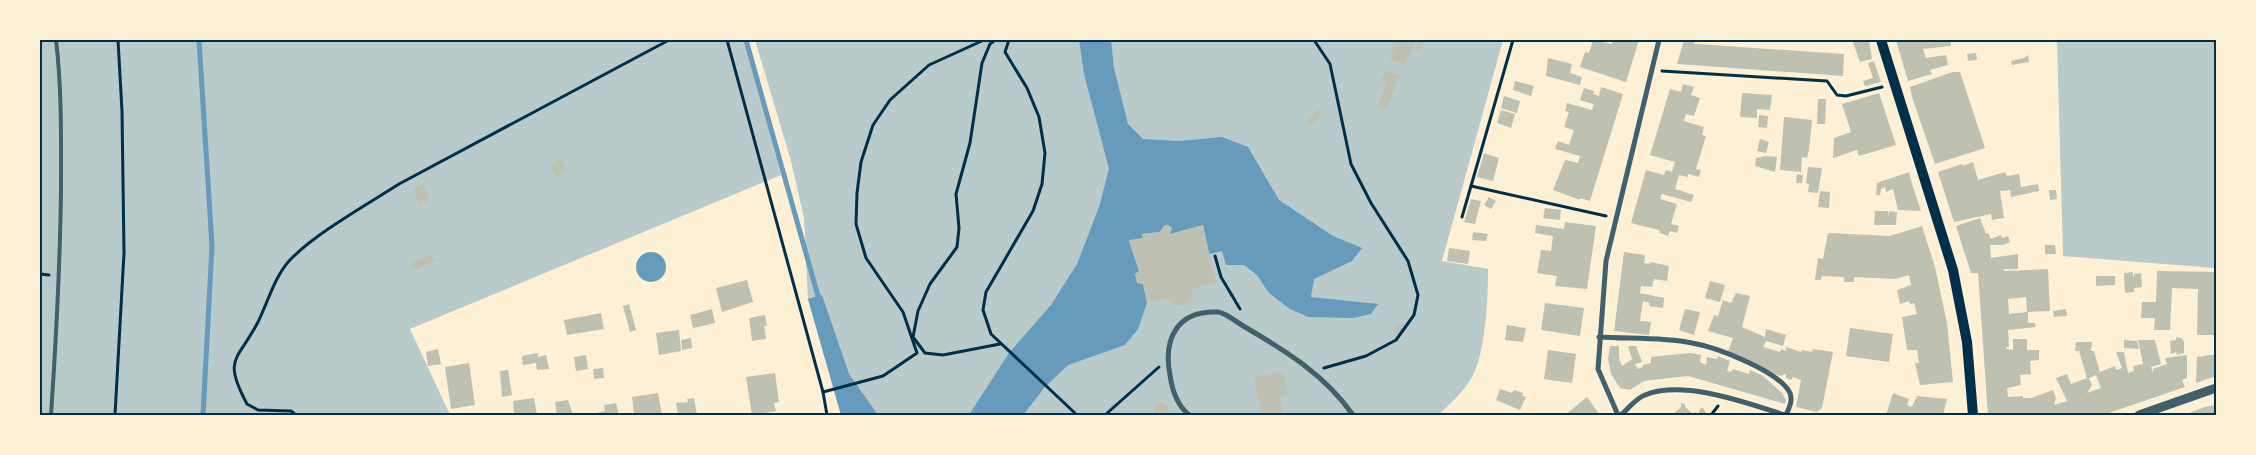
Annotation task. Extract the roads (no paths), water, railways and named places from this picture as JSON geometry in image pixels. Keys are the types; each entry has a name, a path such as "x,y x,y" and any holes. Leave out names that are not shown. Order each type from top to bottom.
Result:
{"main road":[{"path":"1881,40 1953,270 1967,342 1973,415"}],"street":[{"path":"1599,337 1691,342 1716,350 1776,378 1789,392 1791,399 1786,415 1696,390 1674,389 1643,395 1620,415 1598,369 1599,337 1606,261 1659,40"},
{"path":"1189,415 1173,392 1168,363 1168,342 1178,325 1197,315 1220,312 1303,362 1339,395 1353,415"},
{"path":"2139,415 2216,388"}],"lane":[{"path":"51,415 60,276 60,72 56,40"}],"water":[{"path":"1079,40 1111,40 1114,68 1128,124 1143,139 1180,141 1222,137 1248,147 1279,200 1333,236 1362,248 1352,261 1314,279 1311,297 1378,304 1371,314 1353,318 1308,317 1290,309 1269,293 1256,274 1244,265 1226,265 1222,251 1209,254 1203,225 1170,234 1172,228 1168,225 1164,226 1160,232 1142,234 1143,238 1129,241 1139,271 1135,274 1137,282 1143,284 1147,303 1138,329 1125,345 1068,365 1045,387 1023,415 969,415 1009,353 1051,305 1077,264 1099,207 1109,169 1084,74"},
{"path":"651,252 657,253 665,261 665,273 657,281 651,282 645,281 637,273 636,267 637,261 645,253"},
{"path":"822,295 849,374 878,415 841,415 808,299"}],"waterway":[{"path":"199,40 212,246 203,415"},
{"path":"746,40 818,296"}]}
